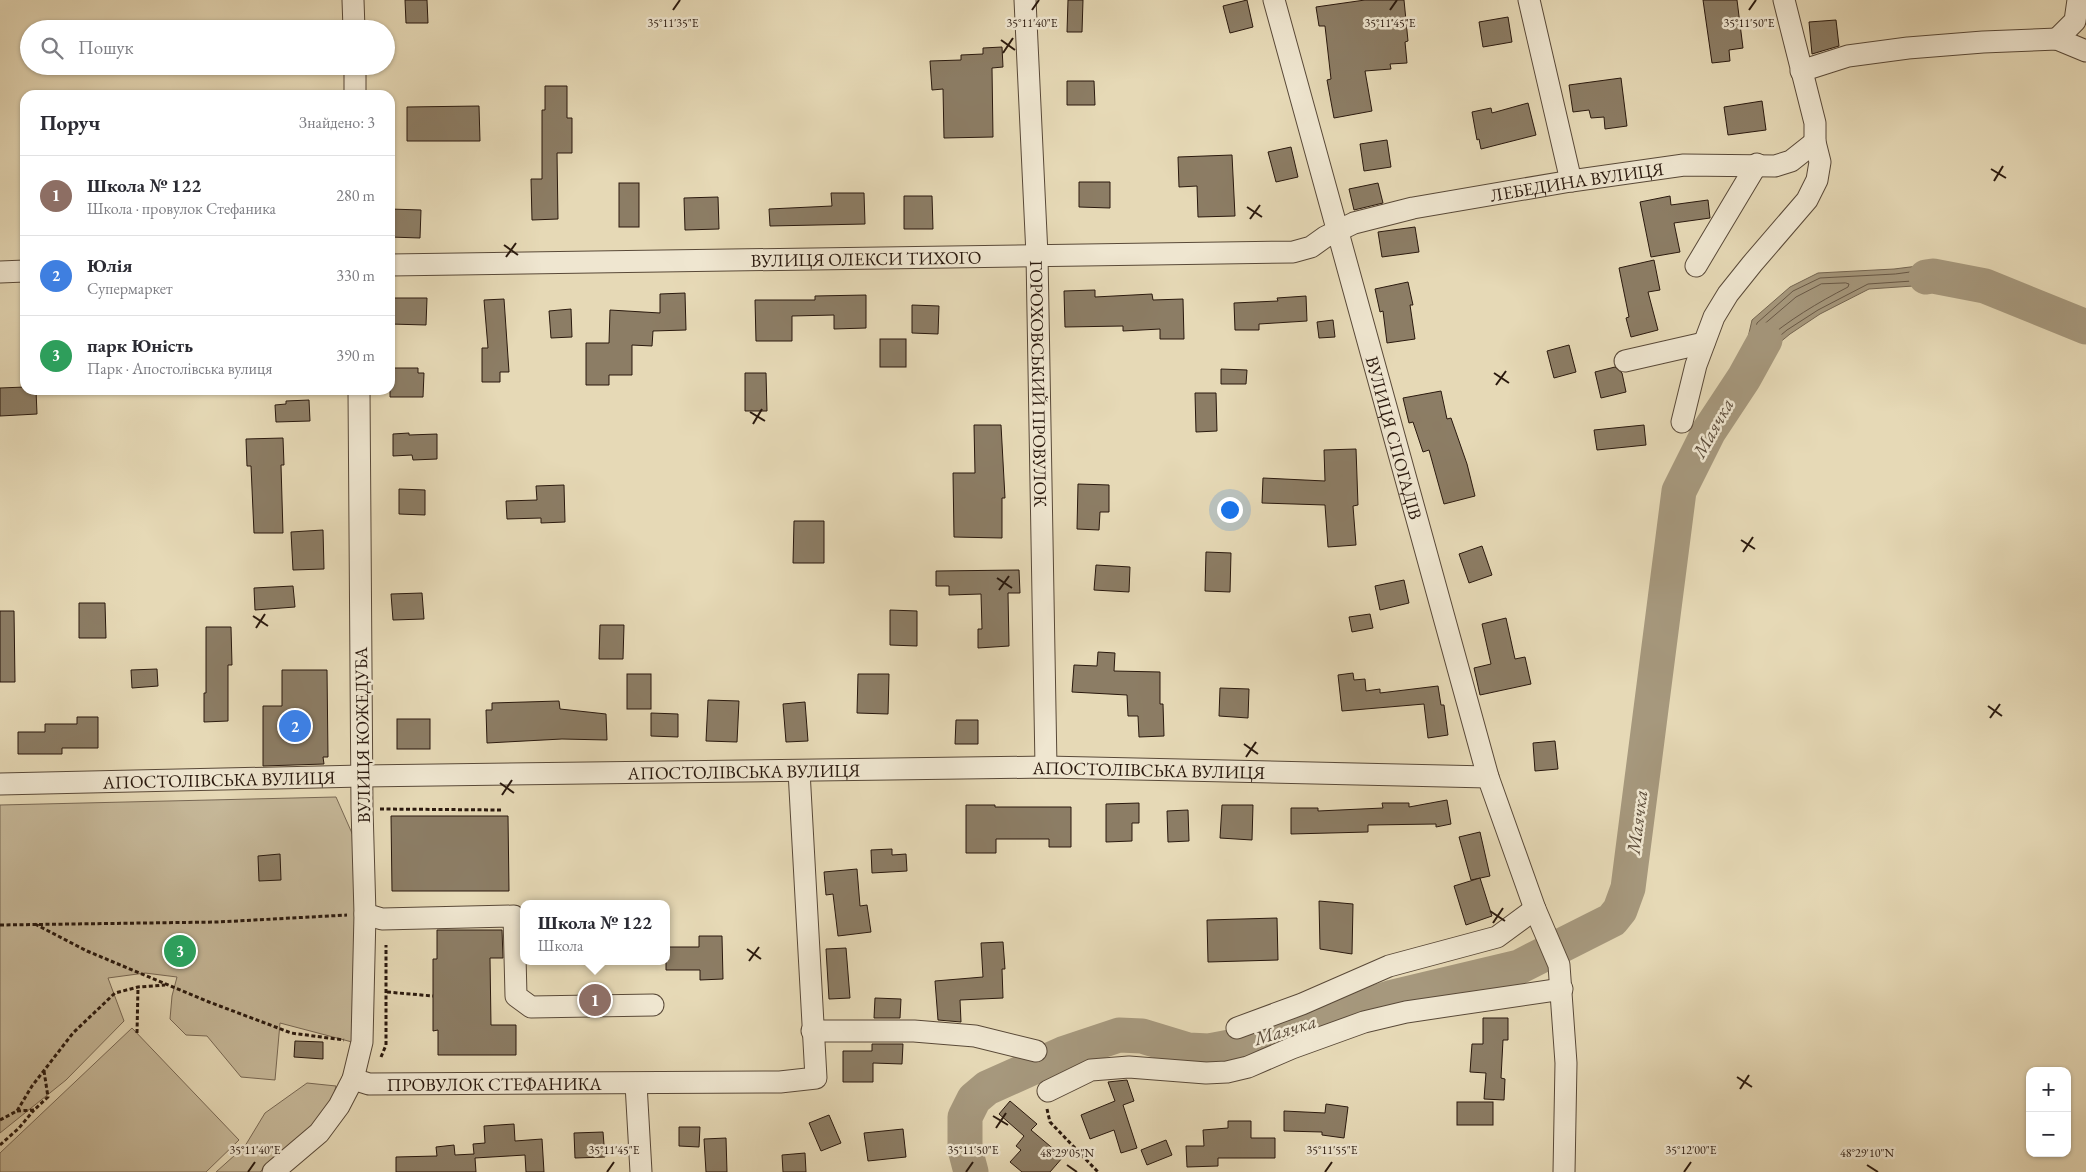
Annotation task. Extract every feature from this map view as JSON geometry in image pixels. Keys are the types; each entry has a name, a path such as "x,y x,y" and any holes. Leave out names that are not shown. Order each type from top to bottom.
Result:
{"street":[{"path":"353,0 354,20"},
{"name":"ГОРОХОВСЬКИЙ ПРОВУЛОК","path":"1025,0 1037,255 1046,767"},
{"name":"ВУЛИЦЯ СПОГАДІВ","path":"1274,0 1336,232 1488,777 1535,909 1559,965 1566,1063 1564,1172"},
{"path":"1529,0 1571,181"},
{"path":"1682,422 1696,365 1714,316 1728,294 1807,200 1817,180 1820,162 1815,142 1815,122 1784,0"},
{"path":"2058,40 2075,21 2078,0"},
{"path":"1801,71 1848,56 1983,42 2058,40 2086,51"},
{"path":"354,75 355,90"},
{"name":"ЛЕБЕДИНА ВУЛИЦЯ","path":"1336,232 1354,223 1413,208 1571,181 1684,165 1757,164 1775,166 1791,161 1815,142"},
{"path":"1696,266 1757,164"},
{"name":"ВУЛИЦЯ ОЛЕКСИ ТИХОГО","path":"395,265 1293,252 1311,247 1336,232"},
{"path":"0,272 20,271"},
{"path":"1625,361 1704,342"},
{"name":"ВУЛИЦЯ КОЖЕДУБА","path":"273,1172 319,1133 339,1106 354,1079 362,1042 365,914 362,808 359,395"},
{"name":"АПОСТОЛІВСЬКА ВУЛИЦЯ","path":"0,784 362,776 1046,767 1488,777"},
{"name":"ПРОВУЛОК СТЕФАНИКА","path":"354,1079 369,1084 636,1084 780,1082 816,1078 799,770"},
{"path":"1237,1028 1302,1004 1389,966 1497,936 1535,909"},
{"path":"365,914 382,919 514,916 516,996 531,1007 653,1005"},
{"path":"1048,1091 1091,1070 1129,1067 1206,1073 1227,1072 1248,1067 1292,1048 1372,1020 1406,1012 1562,989"},
{"path":"812,1031 914,1031 976,1036 1036,1051"},
{"path":"636,1084 641,1172"}],"path":[{"path":"362,808 502,810"},
{"path":"0,925 218,922 365,914"},
{"path":"35,924 86,951 291,1033 362,1042"},
{"path":"0,1120 16,1111 73,1033 115,993 138,987 168,985"},
{"path":"137,1033 138,987"},
{"path":"387,992 434,996"},
{"path":"0,1145 48,1097 44,1071"},
{"path":"1048,1091 1045,1104 1050,1122 1098,1172"},
{"path":"16,1111 34,1110"}],"shaded area":[{"path":"336,797 355,840 361,930 352,1042 280,1023 275,1080 241,1077 207,1036 186,1035 170,1019 172,996 177,977 145,973 108,978 124,1021 66,1080 0,1133 0,805"},
{"path":"132,1028 239,1140 206,1172 0,1172 0,1153"},
{"path":"307,1083 336,1086 332,1102 310,1129 260,1172 216,1172 245,1146 265,1113"}],"water":[{"path":"1934,264 1978,278 1968,291 1928,285 1869,289 1820,314 1790,334 1767,353 1752,377 1742,381 1741,368 1752,320 1790,287 1818,273 1894,269"}],"building":[{"path":"405,0 427,0 428,23 406,23"},
{"path":"1068,0 1083,0 1082,32 1067,32"},
{"path":"1247,0 1253,27 1230,33 1223,6"},
{"path":"1365,0 1404,0 1408,41 1405,42 1407,63 1390,64 1391,69 1365,71 1372,111 1334,118 1327,80 1331,79 1325,26 1319,26 1316,7"},
{"path":"1703,0 1737,0 1743,48 1729,50 1730,61 1712,63"},
{"path":"1508,17 1512,42 1483,47 1479,22"},
{"path":"1836,20 1839,46 1812,54 1809,22"},
{"path":"1002,47 1003,67 992,68 993,137 944,138 943,89 932,90 930,61 961,60 961,55 983,54 983,48"},
{"path":"1621,78 1627,126 1605,129 1604,117 1591,118 1589,110 1573,112 1569,85"},
{"path":"1067,81 1094,81 1095,105 1067,105"},
{"path":"545,86 567,86 567,118 572,118 572,153 557,153 558,219 532,220 531,179 542,179 542,110 545,110"},
{"path":"1762,101 1766,130 1728,135 1724,107"},
{"path":"1528,103 1536,135 1481,149 1479,139 1477,140 1472,112 1491,108 1492,113"},
{"path":"479,106 480,141 407,141 407,107"},
{"path":"1387,140 1391,167 1364,171 1360,144"},
{"path":"1291,147 1298,177 1276,182 1268,152"},
{"path":"1232,155 1235,216 1198,217 1197,186 1179,187 1178,157"},
{"path":"1079,182 1110,182 1110,208 1079,207"},
{"path":"619,183 639,183 639,227 619,227"},
{"path":"1378,183 1383,203 1354,210 1349,189"},
{"path":"831,193 864,193 865,224 770,226 769,209 832,206"},
{"path":"904,196 932,196 933,229 904,229"},
{"path":"1670,196 1671,205 1708,200 1710,218 1674,223 1680,252 1651,257 1640,202"},
{"path":"718,197 719,229 685,230 684,198"},
{"path":"395,209 421,210 420,238 395,237"},
{"path":"1415,227 1419,252 1382,257 1378,232"},
{"path":"1654,260 1660,290 1648,292 1658,330 1631,337 1626,318 1629,317 1619,268"},
{"path":"1408,282 1413,305 1410,305 1415,339 1387,343 1383,311 1380,312 1375,289"},
{"path":"1095,290 1095,297 1152,294 1153,300 1183,299 1184,339 1160,339 1160,329 1123,331 1123,326 1065,327 1064,291"},
{"path":"685,293 686,330 653,331 652,346 632,345 632,375 609,375 609,385 586,385 586,343 609,343 610,310 660,313 660,294"},
{"path":"866,295 866,328 834,329 834,315 792,316 792,341 756,341 755,300 815,300 815,296"},
{"path":"1306,296 1307,321 1259,324 1259,330 1235,330 1234,303 1278,301 1277,298"},
{"path":"395,298 427,298 426,325 395,324"},
{"path":"504,299 509,372 500,372 500,382 482,382 482,348 488,348 484,300"},
{"path":"912,305 939,306 938,334 912,333"},
{"path":"571,309 572,337 551,338 549,311"},
{"path":"1333,320 1335,337 1319,338 1317,322"},
{"path":"880,339 906,339 906,367 880,367"},
{"path":"1569,345 1576,372 1554,378 1547,351"},
{"path":"1615,367 1622,373 1626,392 1601,398 1595,372"},
{"path":"395,368 418,368 418,373 424,373 423,397 390,397 390,395 395,395"},
{"path":"1221,369 1247,370 1246,384 1221,384"},
{"path":"745,373 766,373 767,411 745,411"},
{"path":"20,387 20,395 36,395 37,414 0,416 0,388"},
{"path":"1441,391 1447,419 1451,418 1467,464 1475,496 1444,504 1429,450 1423,452 1413,422 1409,423 1403,398"},
{"path":"1195,393 1216,393 1217,431 1196,432"},
{"path":"309,400 310,421 276,422 275,405 286,404 286,401"},
{"path":"974,425 1001,425 1005,498 1002,498 1002,538 954,537 953,473 975,473"},
{"path":"1644,425 1646,445 1597,450 1594,430"},
{"path":"409,433 409,435 437,434 437,459 413,460 412,455 393,456 393,434"},
{"path":"283,438 284,465 281,465 283,533 254,533 251,466 247,466 246,439"},
{"path":"1356,449 1358,505 1353,506 1356,545 1328,547 1325,505 1262,503 1263,478 1325,481 1324,450"},
{"path":"1078,484 1109,485 1109,512 1100,512 1099,530 1077,529"},
{"path":"564,485 565,522 541,523 541,518 507,519 506,501 537,500 536,486"},
{"path":"399,489 425,490 425,515 399,514"},
{"path":"794,521 824,521 824,563 793,563"},
{"path":"323,530 324,569 293,570 291,532"},
{"path":"1482,546 1492,575 1469,583 1459,554"},
{"path":"1206,552 1231,553 1230,592 1205,591"},
{"path":"1096,565 1130,567 1129,592 1094,590"},
{"path":"1019,570 1020,593 1008,593 1009,646 978,648 978,629 982,629 981,594 949,595 949,586 936,586 936,571"},
{"path":"1404,580 1409,603 1380,610 1375,586"},
{"path":"293,586 295,607 255,610 254,588"},
{"path":"422,593 424,619 393,620 391,594"},
{"path":"79,603 105,603 106,638 79,638"},
{"path":"890,610 917,611 917,646 890,645"},
{"path":"0,611 14,611 15,682 0,682"},
{"path":"1370,614 1373,628 1352,632 1349,617"},
{"path":"1506,618 1515,659 1525,657 1531,684 1480,695 1474,668 1491,664 1482,624"},
{"path":"600,625 624,625 623,659 599,659"},
{"path":"206,627 231,627 232,665 228,665 228,721 204,722"},
{"path":"1098,652 1115,653 1114,671 1160,672 1160,704 1163,704 1164,736 1139,737 1138,716 1128,716 1127,695 1072,692 1074,665 1097,666"},
{"path":"157,669 158,686 132,688 131,670"},
{"path":"282,670 327,670 328,757 323,757 324,764 263,766 263,706 282,706"},
{"path":"1353,673 1354,680 1365,679 1366,691 1380,689 1380,693 1438,686 1441,705 1444,705 1448,735 1428,738 1424,704 1342,711 1338,675"},
{"path":"627,674 651,674 651,709 627,709"},
{"path":"858,674 889,674 888,714 857,713"},
{"path":"1220,688 1249,689 1248,718 1219,716"},
{"path":"708,700 739,701 737,742 706,741"},
{"path":"559,701 560,709 606,714 607,740 562,739 487,743 486,710 492,710 492,703"},
{"path":"805,702 808,741 786,742 783,704"},
{"path":"651,713 678,714 678,737 651,736"},
{"path":"77,717 98,717 98,748 62,748 62,754 18,754 18,732 45,732 45,724 77,724"},
{"path":"397,719 430,719 430,749 397,749"},
{"path":"956,720 978,720 978,744 955,744"},
{"path":"1555,741 1558,769 1535,771 1533,743"},
{"path":"1447,800 1451,824 1436,827 1436,824 1368,825 1368,832 1291,834 1291,808 1318,808 1318,811 1383,808 1382,803 1409,803 1409,807"},
{"path":"1139,803 1139,823 1132,823 1132,841 1106,842 1106,804"},
{"path":"966,805 1071,807 1071,847 1049,847 1049,839 996,839 996,853 966,853"},
{"path":"1222,805 1253,805 1252,840 1220,838"},
{"path":"1188,810 1189,841 1168,842 1167,811"},
{"path":"391,816 508,816 509,891 392,891"},
{"path":"1480,832 1490,876 1471,880 1459,837"},
{"path":"892,849 892,855 906,854 907,871 872,873 871,850"},
{"path":"280,854 281,880 259,881 258,856"},
{"path":"857,869 860,906 867,905 871,932 838,936 833,894 826,895 824,872"},
{"path":"1480,878 1492,916 1466,925 1454,886"},
{"path":"1319,901 1353,904 1352,954 1320,949"},
{"path":"1277,918 1278,960 1208,962 1207,920"},
{"path":"437,930 502,930 503,958 490,958 491,1025 516,1025 516,1055 438,1055 438,1030 433,1031 433,959 437,959"},
{"path":"699,936 722,936 723,979 700,980 700,970 666,970 666,965 670,965 670,947 699,947"},
{"path":"1003,942 1005,969 1002,969 1003,998 960,1000 961,1022 938,1020 935,981 983,977 981,943"},
{"path":"846,948 850,998 829,999 826,949"},
{"path":"875,998 901,999 900,1018 874,1018"},
{"path":"1483,1018 1508,1018 1508,1040 1503,1040 1501,1078 1505,1079 1504,1100 1484,1099 1486,1073 1470,1072 1472,1044 1483,1044"},
{"path":"295,1041 323,1042 323,1059 294,1057"},
{"path":"872,1044 903,1044 902,1064 873,1063 873,1082 843,1082 843,1051 872,1051"},
{"path":"1127,1080 1134,1101 1123,1105 1137,1148 1121,1153 1114,1130 1090,1139 1081,1115 1115,1101 1108,1082"},
{"path":"1010,1101 1037,1124 1031,1130 1063,1157 1050,1172 1022,1172 1010,1162 1021,1150 1016,1146 1024,1136 999,1114"},
{"path":"1457,1102 1493,1102 1493,1125 1457,1125"},
{"path":"1326,1104 1348,1107 1344,1138 1322,1135 1322,1132 1284,1131 1284,1111 1325,1113"},
{"path":"829,1115 841,1143 821,1151 809,1123"},
{"path":"1228,1121 1251,1121 1251,1138 1275,1138 1275,1158 1218,1158 1218,1166 1187,1167 1186,1146 1204,1146 1203,1130 1228,1128"},
{"path":"514,1124 515,1141 542,1139 544,1172 526,1172 525,1155 475,1158 476,1172 396,1172 396,1157 437,1156 436,1147 454,1145 455,1155 474,1154 473,1144 485,1143 484,1126"},
{"path":"679,1127 700,1127 699,1147 679,1146"},
{"path":"903,1129 906,1157 868,1161 864,1133"},
{"path":"603,1132 605,1157 575,1158 574,1133"},
{"path":"726,1138 727,1172 706,1172 704,1139"},
{"path":"1166,1140 1172,1155 1147,1165 1141,1150"},
{"path":"805,1153 806,1172 783,1172 782,1155"}],"waterway":[{"name":"Маячка","path":"1926,277 1933,276 1985,286 2086,327"},
{"name":"Маячка","path":"971,1172 965,1149 965,1117 974,1099 987,1088 1065,1053 1119,1035 1142,1036 1188,1050 1209,1051 1230,1047 1270,1037 1393,997 1519,967 1612,920 1620,910 1628,888 1679,491 1709,431 1744,378 1765,340"}],"place":[{"name":"Юлія","path":"295,726"},
{"name":"парк Юність","path":"180,951"},
{"name":"Школа № 122","path":"595,1000"}]}
